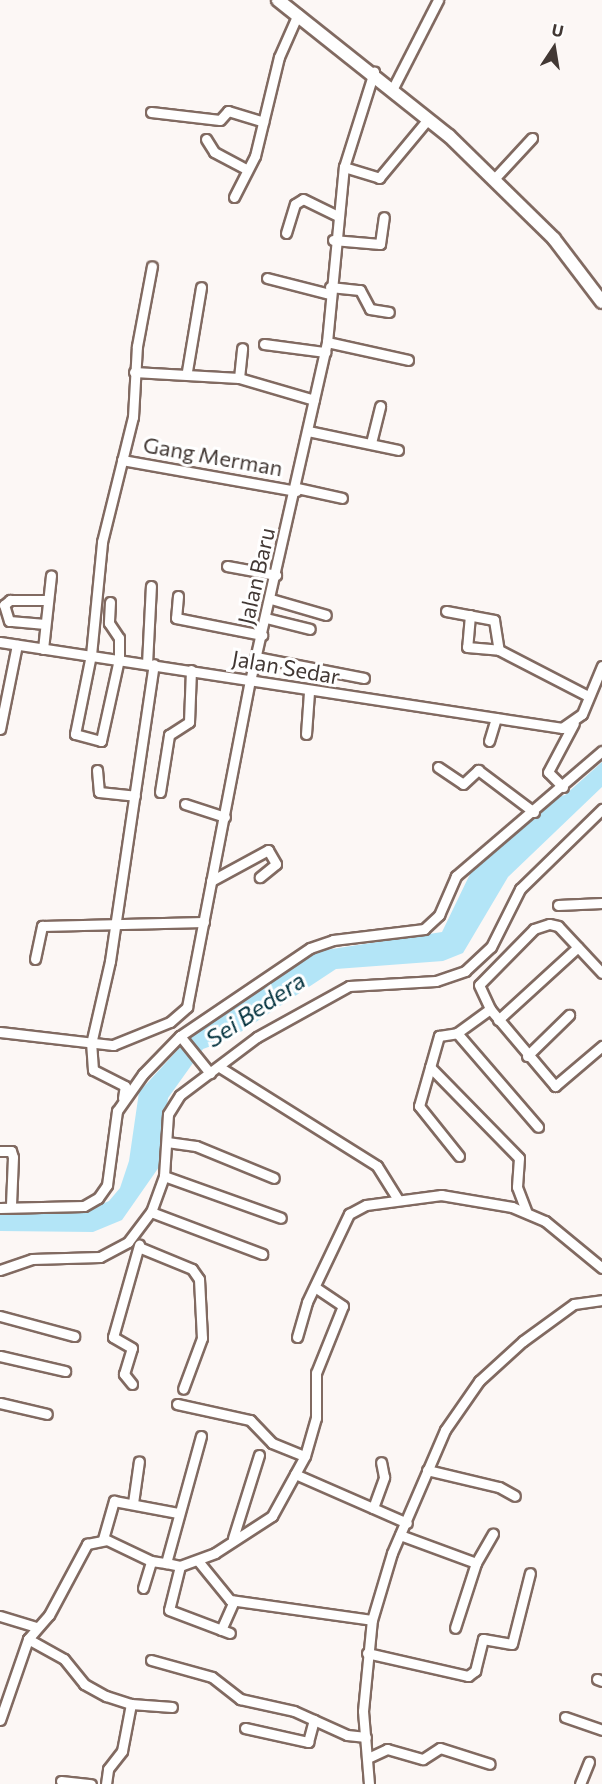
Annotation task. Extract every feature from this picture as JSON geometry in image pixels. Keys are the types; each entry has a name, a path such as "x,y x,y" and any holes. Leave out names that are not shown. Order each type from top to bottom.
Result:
{"main road":[{"path":"278,0 374,72 494,179 554,239 602,302"}],"street":[{"path":"393,88 438,0"},
{"path":"234,196 263,122 279,57 298,14"},
{"name":"Jalan Baru","path":"91,1044 113,1045 181,1016 204,922 250,681 297,490 326,347 333,241 344,167 374,72"},
{"path":"151,112 220,120 228,111 263,122"},
{"path":"344,167 379,178 428,119"},
{"path":"494,179 532,138"},
{"path":"206,139 214,152 246,169"},
{"path":"286,232 296,204 303,199 336,215"},
{"path":"333,241 380,244 384,217"},
{"path":"110,602 109,623 119,639 118,659 101,741 75,734 91,655 102,542 133,417 134,372 152,266"},
{"path":"267,278 330,290 360,290 370,309 389,312"},
{"path":"187,371 201,287"},
{"path":"264,344 326,347 408,360"},
{"path":"240,378 242,348"},
{"path":"134,372 187,371 240,378 314,400"},
{"path":"371,442 380,406"},
{"path":"308,431 371,442 398,450"},
{"name":"Gang Merman","path":"122,460 342,498"},
{"path":"227,566 276,575"},
{"path":"43,649 51,575"},
{"path":"0,1208 11,1205 84,1206 98,1198 107,1185 120,1106 127,1089 95,1073 91,1044 116,923 135,796 150,664 151,586"},
{"path":"178,596 176,618 262,635"},
{"path":"271,599 326,615"},
{"path":"45,624 9,621 4,605 10,600 48,600"},
{"path":"446,611 496,621 499,650"},
{"path":"470,615 467,647 499,650 586,695"},
{"path":"266,618 310,629"},
{"name":"Jalan Sedar","path":"0,642 190,670 309,692 570,726"},
{"path":"0,729 17,645"},
{"path":"256,657 364,678"},
{"path":"563,787 548,771 602,666"},
{"path":"160,792 169,735 189,722 190,670"},
{"path":"306,734 309,692"},
{"path":"489,741 496,718"},
{"path":"120,1106 183,1038 310,948 333,940 424,929 439,915 456,876 534,812 602,751"},
{"path":"438,767 463,784 478,770 534,812"},
{"path":"97,770 99,792 135,796"},
{"path":"185,804 225,817"},
{"path":"0,1270 32,1259 100,1257 135,1235 151,1212 164,1176 172,1105 257,1037 349,986 436,981 465,971 491,947 520,889 602,809"},
{"path":"211,881 267,850 276,864 260,877"},
{"path":"558,905 602,903"},
{"path":"35,959 42,926 204,922"},
{"path":"602,973 558,926 534,929 480,982 490,1010 527,1056 559,1086 602,1046"},
{"path":"498,1020 578,947"},
{"path":"459,1156 419,1109 439,1036 457,1033 490,1010"},
{"path":"527,1056 569,1015"},
{"path":"0,1032 91,1044"},
{"path":"457,1033 538,1127"},
{"path":"183,1038 204,1059 210,1073"},
{"path":"430,1067 519,1158 517,1187 526,1211"},
{"path":"221,1068 377,1166 398,1200"},
{"path":"167,1142 196,1146 274,1178"},
{"path":"0,1151 11,1151 13,1157 11,1205"},
{"path":"164,1176 282,1218"},
{"path":"297,1337 315,1287 352,1211 398,1200 441,1195 526,1211 602,1268"},
{"path":"151,1212 262,1254"},
{"path":"135,1235 141,1248 192,1269 200,1279 202,1338 183,1389"},
{"path":"132,1384 124,1374 132,1348 115,1340 113,1331 141,1248"},
{"path":"0,1720 28,1639 35,1627 49,1615 83,1548 103,1539 151,1561 180,1566 199,1562 275,1512 305,1456 316,1418 316,1373 343,1306 315,1287"},
{"path":"369,1784 370,1756 366,1737 367,1653 372,1620 400,1535 427,1470 458,1405 479,1381 574,1304 602,1300"},
{"path":"0,1316 74,1336"},
{"path":"0,1356 65,1371"},
{"path":"0,1403 47,1414"},
{"path":"177,1404 250,1420 272,1443 305,1456"},
{"path":"166,1563 201,1436"},
{"path":"234,1538 259,1455"},
{"path":"133,1503 139,1461"},
{"path":"373,1508 384,1477 381,1462"},
{"path":"427,1470 515,1496"},
{"path":"295,1474 406,1523"},
{"path":"103,1539 114,1501 178,1513"},
{"path":"455,1628 477,1563 493,1533"},
{"path":"400,1535 477,1563"},
{"path":"144,1588 151,1561"},
{"path":"199,1562 222,1595 234,1601 372,1620"},
{"path":"180,1566 169,1610 226,1631 234,1601"},
{"path":"367,1653 468,1676 475,1671 483,1639 512,1644 530,1573"},
{"path":"0,1616 35,1627"},
{"path":"28,1639 64,1659 84,1684 131,1704 172,1707"},
{"path":"151,1660 212,1677 240,1699 314,1720 346,1735 366,1737"},
{"path":"106,1784 108,1769 122,1750 131,1704"},
{"path":"565,1717 602,1730"},
{"path":"245,1728 308,1742 314,1720"},
{"path":"370,1756 387,1749 423,1759 440,1748 490,1764"},
{"path":"580,1784 589,1762"},
{"path":"61,1781 91,1784"}],"water":[{"name":"Sei Bedera","path":"602,762 602,787 508,877 463,953 443,961 336,969 230,1039 203,1049 168,1098 159,1167 122,1220 93,1232 0,1231 0,1215 9,1211 82,1213 109,1201 120,1188 129,1161 139,1092 196,1030 319,951 442,932 470,874 551,799 565,795"}]}
